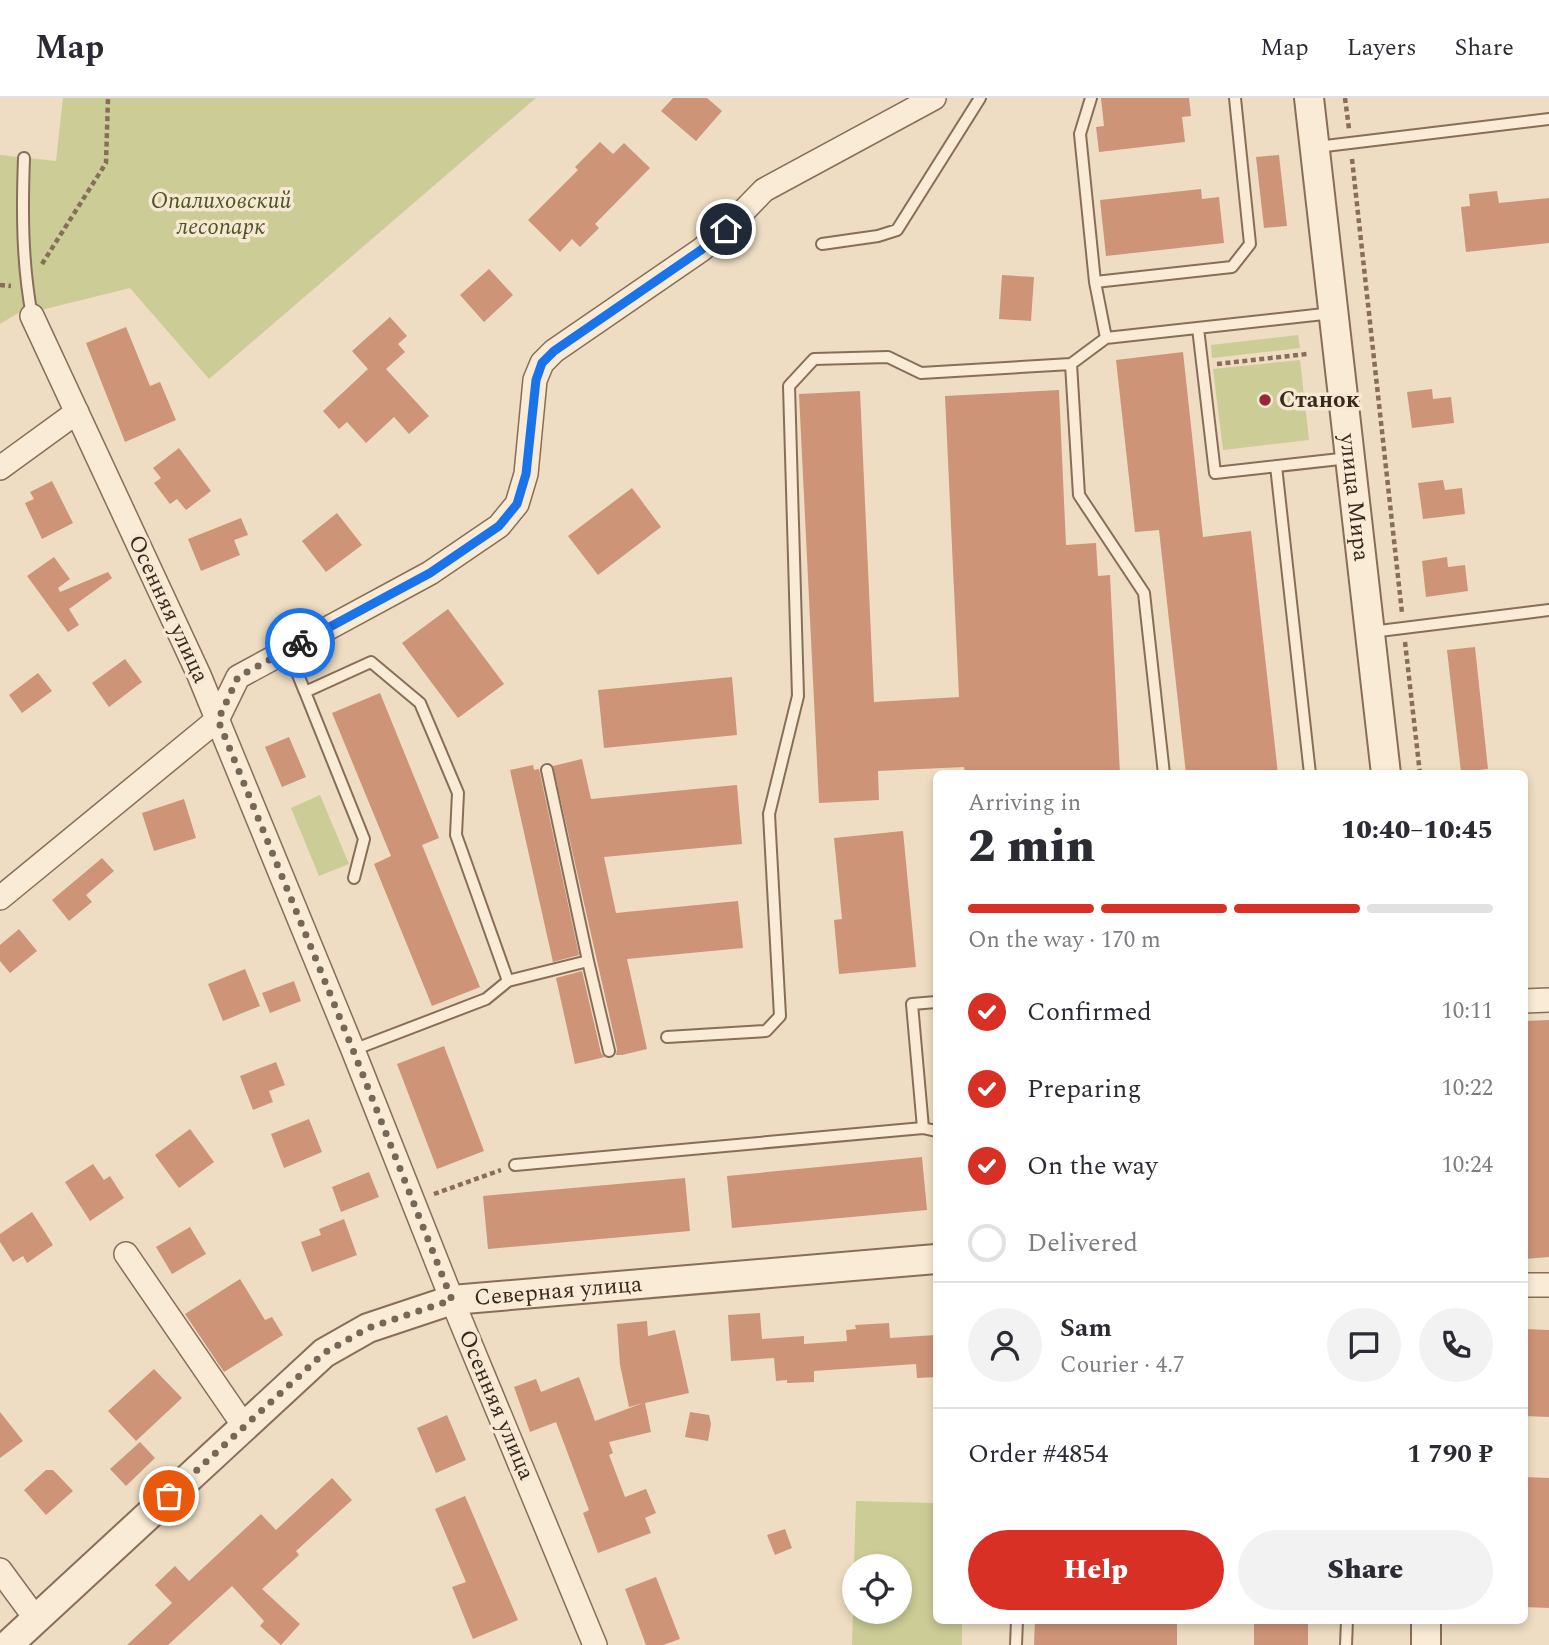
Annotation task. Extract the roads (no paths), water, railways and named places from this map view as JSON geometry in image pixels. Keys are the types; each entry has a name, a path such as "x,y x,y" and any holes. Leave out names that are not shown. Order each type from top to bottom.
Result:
{"street":[{"path":"0,898 218,720 238,677 430,573 499,526 517,504 526,474 536,380 542,363 554,351 701,250 764,190 934,98"},
{"name":"улица Мира","path":"1309,98 1386,770"},
{"name":"Осенняя улица","path":"32,316 218,720 452,1300 595,1645"},
{"path":"0,468 77,412"},
{"path":"1528,1001 1549,1000"},
{"path":"126,1254 244,1426"},
{"name":"Северная улица","path":"8,1645 324,1353 368,1328 452,1300 933,1259"},
{"path":"1528,1285 1549,1286"},
{"path":"0,1570 36,1619"},
{"path":"1426,1624 1426,1645"}],"lane":[{"path":"822,244 878,236 897,230 980,98"},
{"path":"1091,98 1080,134 1095,282 1106,338"},
{"path":"1095,282 1232,267 1250,244 1235,98"},
{"path":"1314,148 1549,119"},
{"path":"23,158 22,221 32,316"},
{"path":"667,1037 766,1031 780,1016 769,814 798,696 789,386 814,359 888,357 921,373 1072,364 1106,338 1333,313"},
{"path":"1198,328 1215,472 1350,457"},
{"path":"1072,364 1079,495 1144,593 1164,770"},
{"path":"1276,466 1310,770"},
{"path":"1369,632 1549,610"},
{"path":"288,650 364,839 354,878"},
{"path":"305,692 372,662 420,703 458,793 456,835 508,981"},
{"path":"547,770 609,1051"},
{"path":"353,1050 486,999 508,981 588,961"},
{"path":"923,1128 912,1004 933,1002"},
{"path":"515,1165 923,1128 933,1130"},
{"path":"1016,1645 1017,1624"},
{"path":"1346,1645 1347,1624"}],"place":[{"name":"Станок","path":"1265,400"}],"park label":[{"name":"Опалиховский лесопарк","path":"221,214"}]}
